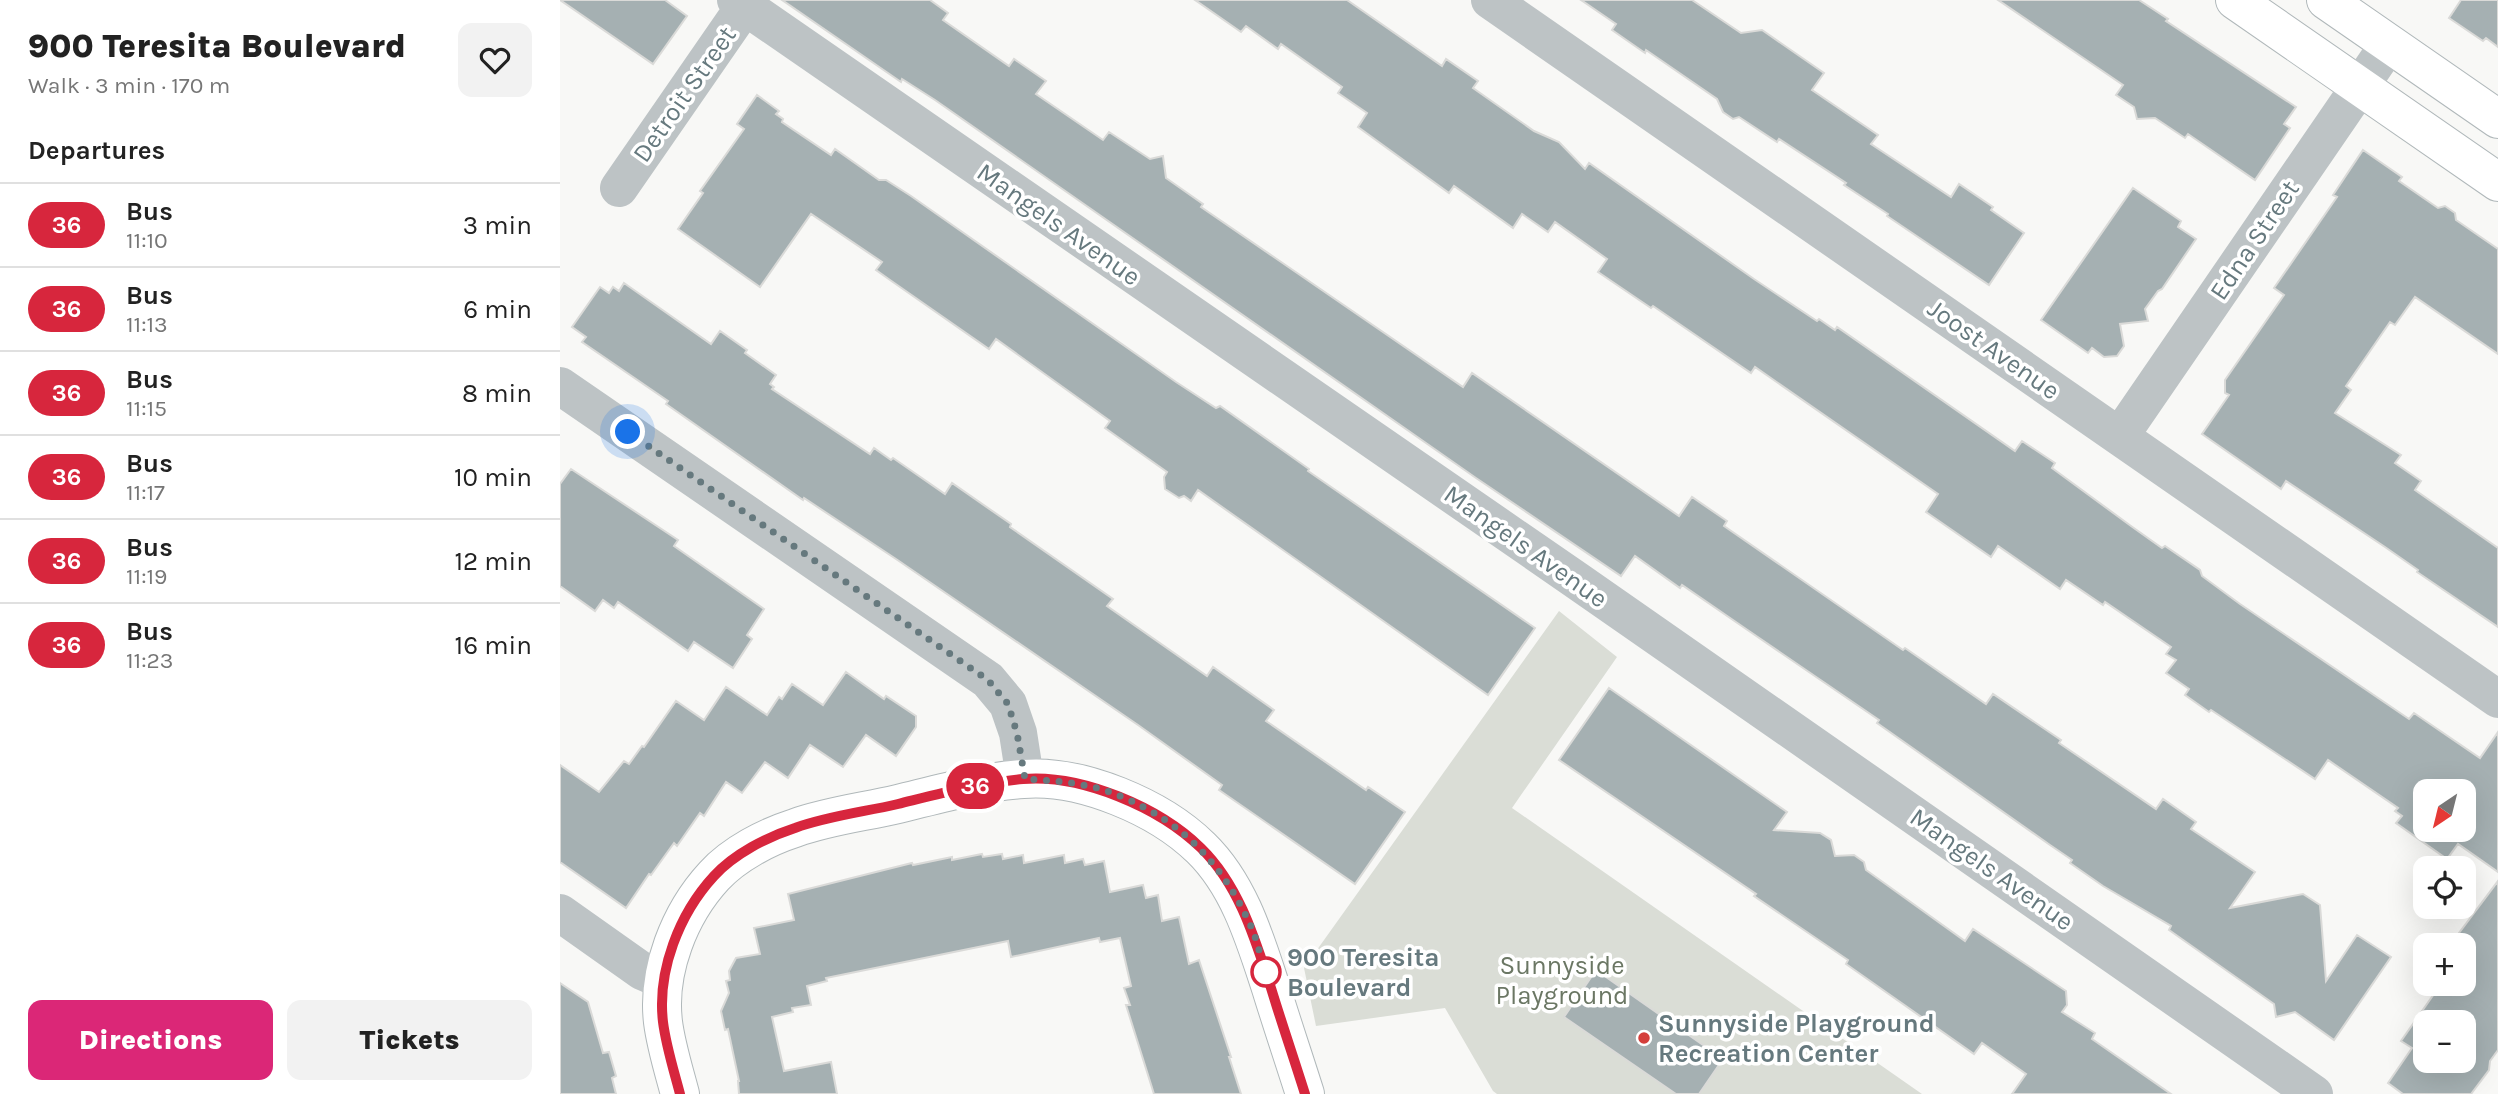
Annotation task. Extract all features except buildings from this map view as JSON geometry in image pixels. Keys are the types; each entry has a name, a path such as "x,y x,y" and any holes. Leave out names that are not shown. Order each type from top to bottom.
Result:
{"street":[{"name":"Joost Avenue","path":"1490,0 2498,699"},
{"path":"2235,0 2498,182"},
{"path":"2326,0 2498,119"},
{"name":"Detroit Street","path":"619,188 743,2"},
{"name":"Mangels Avenue","path":"743,2 2315,1094"},
{"name":"Edna Street","path":"2120,436 2389,44"},
{"path":"560,386 988,680 1008,704 1017,733 1025,779"},
{"path":"680,1094 663,1022 663,980 672,946 691,908 715,876 752,847 795,828 974,786 1025,779 1071,783 1119,795 1164,819 1202,848 1230,887 1253,932 1305,1094"},
{"path":"560,913 642,971 663,980"}],"green space":[{"name":"Sunnyside Playground","path":"1559,611 1617,657 1512,808 1922,1094 1497,1094 1445,1008 1316,1026 1304,968"}],"bus line":[{"name":"36","path":"680,1094 663,1022 663,980 677,934 691,908 715,876 752,847 795,828 974,786 1025,779 1071,783 1119,795 1164,819 1202,848 1230,887 1253,932 1305,1094"}],"place":[{"name":"900 Teresita Boulevard","path":"1266,972"},
{"name":"Sunnyside Playground Recreation Center","path":"1644,1038"}],"route":[{"path":"628,432 988,680 1008,704 1017,733 1025,779 1071,783 1119,795 1164,819 1202,848 1230,887 1253,932 1266,972"}]}
